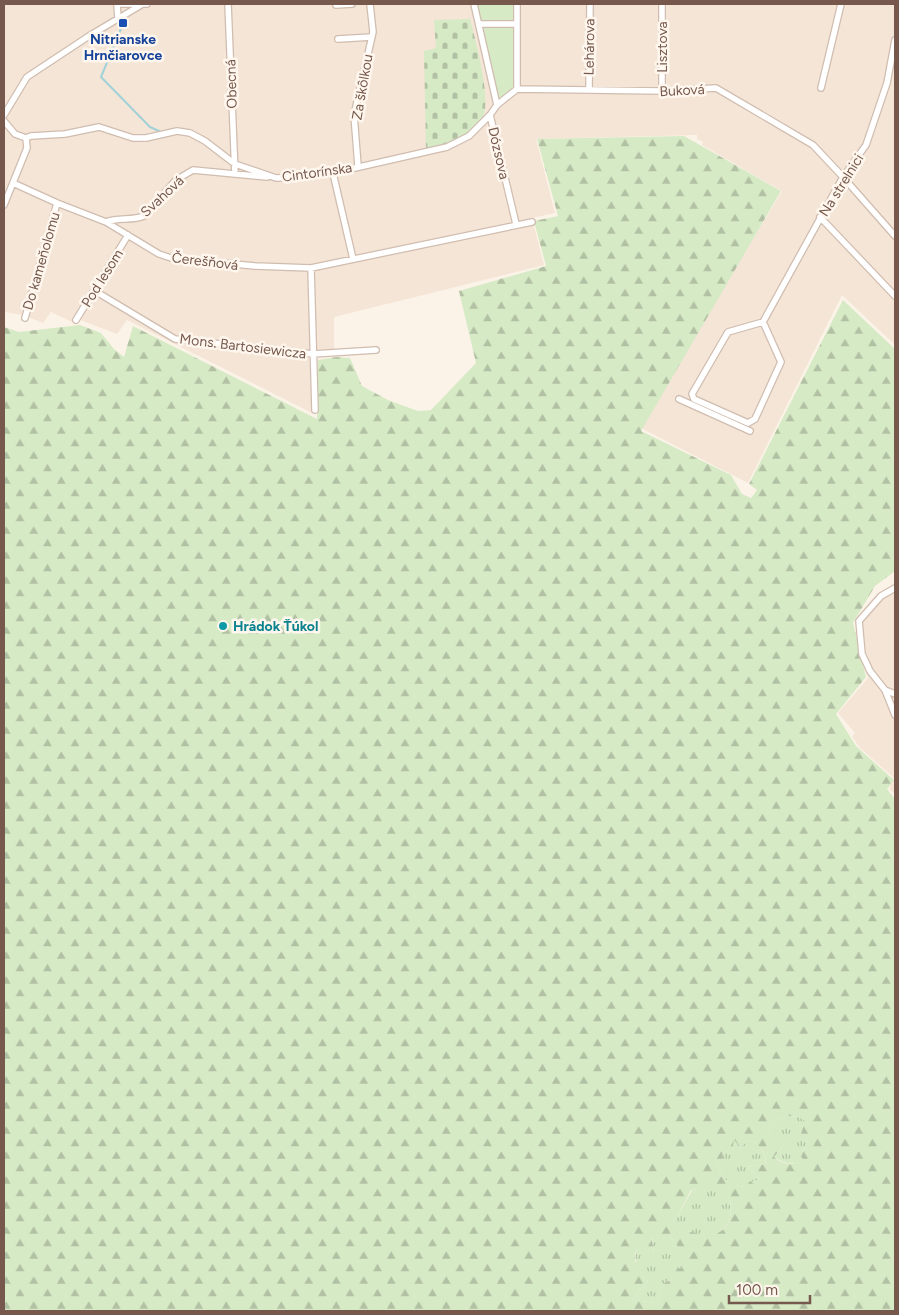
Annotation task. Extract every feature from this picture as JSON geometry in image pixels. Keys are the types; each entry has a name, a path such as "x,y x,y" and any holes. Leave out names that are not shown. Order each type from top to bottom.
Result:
{"street":[{"path":"117,4 118,19"},
{"path":"121,4 144,4"},
{"path":"4,115 27,77 89,36 144,4"},
{"name":"Obecná","path":"228,4 234,174"},
{"path":"336,5 352,4"},
{"name":"Za škôlkou","path":"358,166 354,115 372,37 373,27 370,4"},
{"path":"474,4 497,105 517,89 516,4"},
{"name":"Lehárova","path":"589,90 590,4"},
{"name":"Lisztova","path":"662,4 662,91"},
{"path":"821,88 840,4"},
{"path":"479,24 517,24"},
{"name":"Za škôlkou","path":"338,39 372,37"},
{"name":"Na strelnici","path":"764,322 843,177 866,145 887,83 895,40"},
{"name":"Buková","path":"517,89 662,91 716,88 813,145 895,236"},
{"name":"Dózsova","path":"497,105 490,115 516,224"},
{"name":"Cintorínska","path":"26,138 66,134 99,127 132,138 146,138 177,131 190,134 205,141 235,164 276,178 333,173 447,147 469,136 490,115"},
{"path":"4,121 15,134 26,138 27,148 4,205"},
{"name":"Svahová","path":"106,222 122,218 138,219 144,216 176,180 193,170 276,178"},
{"path":"333,173 353,258"},
{"name":"Čerešňová","path":"13,183 106,222 159,254 171,258 255,266 311,268 532,222"},
{"name":"Do kameňolomu","path":"25,318 57,203"},
{"path":"820,217 895,296"},
{"name":"Pod lesom","path":"76,320 128,235"},
{"path":"311,268 315,410"},
{"name":"Mons. Bartosiewicza","path":"95,291 175,339 314,354 376,350"},
{"path":"705,407 694,399 692,394 728,332 764,322 781,362 755,419 748,422 732,419"},
{"path":"679,399 705,407 732,419 750,431"},
{"path":"895,588 881,596 859,621 862,654 870,671 885,690 895,715"},
{"path":"885,690 895,694"}],"shaded area":[{"path":"4,4 895,4 895,345 842,295 748,483 639,427 782,191 702,145 703,142 697,139 697,135 536,139 555,213 532,218 544,265 334,317 334,349 309,350 312,413 127,320 117,334 75,318 72,322 51,312 43,323 23,315 4,312"},
{"path":"895,585 895,794 889,789 894,778 859,747 852,736 855,733 838,713 868,678 862,661 859,621 880,593"}],"green space":[{"path":"476,4 516,4 517,85 502,99 499,99"},
{"path":"470,19 485,87 484,113 481,122 470,132 456,140 426,149 424,51 436,48 434,20"},
{"path":"684,136 781,191 641,431 731,475 742,494 751,498 757,490 749,484 843,300 895,349 895,571 875,586 853,623 866,677 836,714 856,746 894,780 887,789 895,799 895,1311 4,1311 4,327 19,332 80,325 101,333 114,349 124,357 133,326 317,419 318,360 336,357 350,358 362,386 388,400 418,411 431,410 476,363 459,291 546,266 534,221 558,216 537,139","holes":["786,1117 799,1117 805,1121 801,1134 807,1141 801,1156 803,1161 788,1164 777,1160 774,1157 785,1143 759,1135 767,1135 776,1122","734,1140 740,1147 750,1140 757,1144 764,1152 766,1164 748,1167 760,1179 749,1182 747,1186 739,1187 734,1181 725,1180 720,1173 718,1165 723,1161 722,1150 732,1151","700,1184 721,1193 731,1201 729,1221 726,1227 716,1234 705,1235 687,1231 685,1222 675,1221 691,1190 698,1189","669,1235 678,1247 682,1258 681,1268 669,1271 671,1280 664,1283 656,1303 632,1300 648,1281 641,1277 643,1267 635,1262 635,1254 638,1247 654,1251 651,1237"]},
{"path":"791,1116 799,1117 806,1121 802,1134 807,1141 801,1156 803,1161 795,1163 781,1161 774,1157 785,1143 756,1135 767,1135 776,1122"},
{"path":"734,1140 740,1147 750,1140 762,1149 765,1156 766,1164 748,1167 760,1179 747,1186 739,1187 734,1181 725,1180 720,1173 718,1165 723,1161 721,1150"},
{"path":"700,1183 717,1190 731,1201 730,1218 726,1227 722,1231 711,1235 693,1233 684,1229 675,1221 692,1190 698,1189"},
{"path":"669,1235 679,1249 682,1255 682,1268 673,1279 664,1283 656,1303 632,1300 648,1281 641,1277 637,1266 635,1258 638,1246 654,1251 651,1236"}],"waterway":[{"path":"122,26 101,77 150,127 159,131"}],"place":[{"name":"Nitrianske Hrnčiarovce","path":"123,23"},
{"name":"Hrádok Ťúkol","path":"223,626"}]}
